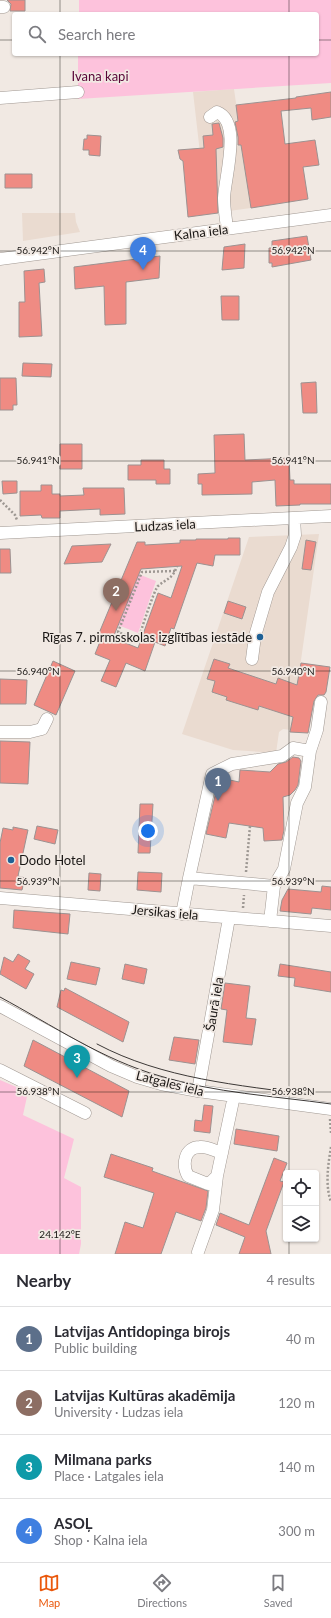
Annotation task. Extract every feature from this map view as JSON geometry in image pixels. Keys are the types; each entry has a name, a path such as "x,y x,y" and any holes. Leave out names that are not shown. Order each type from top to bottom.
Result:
{"street":[{"path":"0,98 78,92"},
{"path":"210,117 217,112 223,115 230,130 231,142 224,200 227,228"},
{"name":"Kalna iela","path":"0,259 331,215"},
{"name":"Ludzas iela","path":"0,534 331,516"},
{"path":"252,659 256,630 268,592 291,547 295,535 294,518"},
{"path":"270,921 274,886 284,869 297,803 305,787 310,751 317,730 321,702"},
{"path":"0,732 30,732 42,728 47,719"},
{"path":"182,914 212,774 232,764 282,756 293,748 310,751"},
{"path":"189,878 274,886"},
{"name":"Jersikas iela","path":"0,898 331,926"},
{"name":"Šaurā iela","path":"198,1091 230,918"},
{"name":"Latgales iela","path":"0,1006 111,1066 161,1084 331,1113"},
{"path":"0,1070 85,1113"},
{"path":"198,1252 213,1210 217,1176 234,1096"},
{"path":"217,1176 208,1184 188,1176 184,1169 185,1161 190,1151 201,1146 222,1153"}],"path":[{"path":"0,500 15,515 18,523"},
{"path":"175,571 142,572 118,632 138,640 157,587 166,582 175,571 177,566"},
{"path":"331,1113 331,1133"},
{"path":"331,1148 327,1178 331,1202"}],"shaded area":[{"path":"234,89 251,208 207,214 193,92"},
{"path":"22,213 75,213 76,222 80,232 23,241"},
{"name":"Rīgas 7. pirmsskolas izglītības iestāde","path":"319,534 291,730 283,729 279,732 276,753 233,750 182,734 249,537"}],"green space":[{"name":"Ivana kapi","path":"79,0 331,0 331,83 78,99 78,56 319,56 319,12 79,12"},
{"path":"138,574 156,581 138,633 118,625"},
{"path":"0,1080 28,1092 23,1115 74,1139 64,1178 81,1187 81,1244 79,1254 0,1254"}],"building":[{"path":"7,0 25,0 25,11 10,11 11,4"},
{"path":"331,92 331,117 312,120 311,108 281,111 285,144 315,140 319,165 303,167 308,199 251,208 241,145 238,145 235,122 238,121 236,105"},
{"path":"219,123 223,138 223,147 216,149 218,213 188,217 183,161 180,159 178,150 204,148 203,136 213,135 212,124"},
{"path":"87,135 101,136 100,156 89,155 89,150 83,150 84,139 87,139"},
{"path":"5,174 32,174 32,188 5,188"},
{"path":"307,236 311,260 272,267 272,263 269,263 269,248 272,248 272,241"},
{"path":"245,244 244,268 222,270 224,247"},
{"path":"160,256 159,278 126,282 126,324 105,325 104,286 75,289 74,267"},
{"path":"44,269 45,282 39,283 42,336 19,337 19,302 25,302 24,271"},
{"path":"221,296 239,296 239,320 222,320"},
{"path":"23,363 52,364 51,377 22,376"},
{"path":"0,378 16,378 17,405 13,405 13,410 0,410"},
{"path":"316,382 317,413 303,413 301,383"},
{"path":"244,434 245,460 289,458 290,480 294,480 294,484 331,484 331,504 276,506 275,480 252,482 252,494 202,495 202,484 198,484 198,474 215,473 214,435"},
{"path":"60,444 82,444 82,469 60,469"},
{"path":"141,460 164,460 164,469 170,469 170,484 156,484 156,480 128,480 128,465 141,465"},
{"path":"2,481 17,481 17,493 3,494"},
{"path":"41,485 52,485 52,494 60,494 60,496 84,495 83,488 124,488 125,514 100,515 100,509 60,511 60,518 42,518 41,515 20,516 20,491 41,491"},
{"path":"240,538 240,555 215,555 213,566 197,563 174,629 171,628 165,646 155,642 145,671 126,663 116,687 101,681 110,660 95,654 101,639 97,638 137,542 145,542 145,545 180,543 180,540","holes":["182,566 171,598 158,593 138,648 113,638 141,569"]},
{"path":"306,540 316,542 311,570 302,569"},
{"path":"111,544 102,562 64,564 72,546"},
{"path":"0,549 10,549 11,573 0,573"},
{"path":"228,601 246,607 242,619 224,613"},
{"path":"214,659 230,664 228,668 276,684 278,678 297,685 301,663 330,667 326,692 324,695 318,695 314,701 308,733 290,732 293,717 259,706 258,710 226,700 227,697 212,692 215,681 207,679"},
{"path":"53,661 75,671 56,715 34,705"},
{"path":"0,679 27,680 26,704 0,704"},
{"path":"0,741 30,742 28,784 0,783"},
{"path":"293,757 299,758 301,761 298,785 290,795 283,797 284,830 282,840 264,841 263,828 229,823 226,838 206,834 219,779 221,778 239,782 240,770 270,772 278,764 286,762"},
{"path":"140,804 153,804 150,853 138,853"},
{"path":"37,826 58,830 55,844 34,839"},
{"name":"Dodo Hotel","path":"13,827 28,830 18,876 25,878 22,890 0,888 0,843 3,828 13,830"},
{"path":"138,872 162,873 161,892 137,890"},
{"path":"89,873 101,874 100,891 88,890"},
{"path":"322,886 331,887 331,910 312,908 311,914 280,911 282,900 288,889 321,892"},
{"path":"14,910 70,914 68,934 13,928"},
{"path":"18,954 30,961 25,969 34,974 26,989 0,974 4,957 13,962"},
{"path":"71,962 100,968 96,985 67,979"},
{"path":"125,964 147,969 144,984 122,979"},
{"path":"280,964 331,972 331,992 294,986 295,978 278,976"},
{"path":"225,983 250,986 246,1018 256,1019 252,1045 223,1042 227,1010 221,1009"},
{"path":"65,988 129,1022 123,1042 57,1007 61,990 64,991"},
{"path":"174,1037 199,1040 195,1064 169,1060"},
{"path":"33,1040 129,1091 122,1117 24,1066"},
{"path":"204,1105 213,1106 210,1133 194,1131 195,1120 202,1121"},
{"path":"236,1129 279,1136 277,1151 234,1144"},
{"path":"111,1154 153,1168 152,1171 208,1191 206,1208 201,1221 176,1212 161,1254 115,1254 125,1222 143,1228 154,1193 104,1177"},
{"path":"274,1158 287,1163 280,1181 283,1182 283,1185 266,1231 271,1254 239,1254 245,1237 216,1225 220,1213 249,1225"}],"tram line":[{"path":"0,997 78,1041 118,1061 160,1076 181,1082 223,1090 331,1104"},
{"path":"97,1044 122,1056 174,1073 229,1084 311,1095"}],"place":[{"name":"ASOĻ","path":"143,270"},
{"name":"Latvijas Kultūras akadēmija","path":"116,611"},
{"name":"Rīgas 7. pirmsskolas izglītības iestāde","path":"260,637"},
{"name":"Latvijas Antidopinga birojs","path":"218,801"},
{"name":"Dodo Hotel","path":"11,860"},
{"name":"Milmana parks","path":"77,1078"}]}
